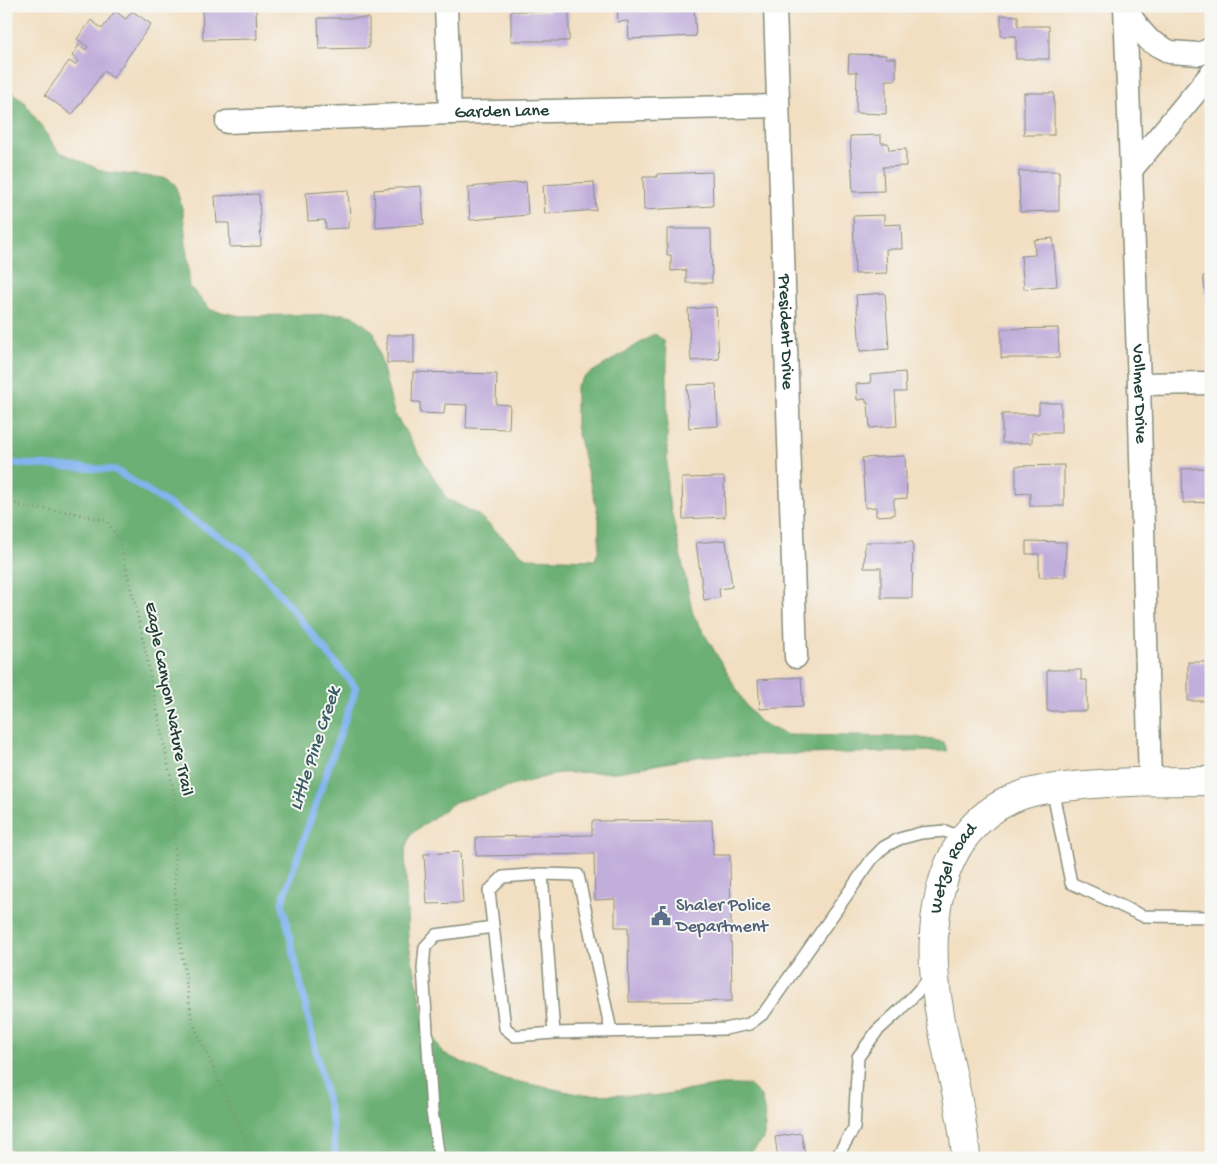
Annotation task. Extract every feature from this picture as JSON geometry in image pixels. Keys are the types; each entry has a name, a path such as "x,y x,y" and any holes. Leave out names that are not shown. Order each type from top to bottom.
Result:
{"street":[{"path":"446,6 450,113"},
{"name":"President Drive","path":"775,6 796,657"},
{"path":"1126,8 1140,30 1150,40 1170,52 1199,54 1211,49"},
{"name":"Vollmer Drive","path":"1126,8 1150,781"},
{"path":"1130,170 1211,74"},
{"name":"Garden Lane","path":"227,122 450,113 778,106"},
{"path":"1139,384 1211,383"},
{"name":"Wetzel Road","path":"966,1158 961,1119 939,1008 933,962 937,903 943,879 963,839 979,821 998,807 1012,799 1032,792 1052,788 1125,782 1211,781"}],"lane":[{"path":"1052,788 1071,883 1143,916 1211,917"},
{"path":"611,1031 578,875 542,874 503,877 489,891 504,1028 515,1036 554,1032 611,1031 725,1029 749,1024 764,1013 872,859 884,848 898,839 921,833 945,831 963,839"},
{"path":"542,874 554,1032"},
{"path":"439,1158 432,1111 422,968 425,947 436,935 493,927"},
{"path":"836,1158 854,1128 858,1057 877,1031 900,1010 934,972"}],"path":[{"name":"Eagle Canyon Nature Trail","path":"6,501 25,508 69,512 107,521 120,543 141,630 175,798 175,907 192,1021 246,1140 250,1158"}],"green space":[{"path":"6,86 25,103 58,151 105,172 165,178 175,184 183,212 190,287 211,310 241,316 344,314 353,316 374,332 394,413 447,499 477,514 526,558 595,560 599,548 599,518 576,426 576,386 584,377 655,334 664,341 667,360 667,491 693,614 747,707 760,722 787,735 915,737 944,742 947,751 702,756 618,772 559,773 455,802 411,834 405,851 408,941 427,1028 444,1054 495,1077 578,1094 654,1096 721,1085 749,1085 761,1096 765,1114 765,1136 746,1158 48,1158 39,1153 6,1149"}],"building":[{"path":"550,6 569,6 569,41 511,41 511,11 550,11"},
{"path":"617,6 694,6 696,36 629,39 628,21 618,22"},
{"path":"256,7 257,39 203,40 202,8"},
{"path":"115,11 126,19 132,11 151,24 113,78 104,71 72,115 45,95 69,61 75,65 78,60 72,56 79,45 86,50 88,47 77,39 91,20 102,29"},
{"path":"1001,15 1018,16 1018,26 1049,26 1049,59 1016,59 1016,36 1001,36"},
{"path":"318,18 369,18 369,48 319,49"},
{"path":"849,54 886,55 886,58 896,58 896,80 886,80 886,114 856,113 857,72 848,72"},
{"path":"1024,93 1054,93 1054,135 1024,135"},
{"path":"881,135 881,143 888,143 889,150 906,149 906,166 883,167 884,191 853,192 850,136"},
{"path":"1019,171 1059,171 1059,211 1020,212"},
{"path":"712,172 713,206 644,210 643,177 657,177 657,174"},
{"path":"526,182 528,215 470,220 468,187"},
{"path":"594,182 596,210 545,214 543,185"},
{"path":"421,186 424,224 376,228 374,190"},
{"path":"348,190 350,220 348,221 348,228 326,229 325,220 308,221 306,193"},
{"path":"259,194 261,246 230,247 229,223 217,223 215,196"},
{"path":"884,215 884,225 901,224 902,249 886,249 887,273 855,274 853,216"},
{"path":"667,229 711,229 712,283 686,283 686,270 671,271 671,255 667,255"},
{"path":"1053,238 1057,286 1024,289 1021,256 1035,255 1034,240"},
{"path":"1211,274 1211,308 1208,308 1203,276"},
{"path":"885,293 889,349 860,351 856,295"},
{"path":"716,307 719,359 691,361 688,309"},
{"path":"1058,328 1059,358 1001,358 1001,329"},
{"path":"387,335 414,335 414,363 387,363"},
{"path":"413,372 497,374 496,404 510,405 509,429 466,428 467,405 445,404 444,414 420,413 420,402 412,402"},
{"path":"905,372 906,392 895,392 897,426 870,428 868,403 866,403 866,399 857,400 856,384 871,383 870,375"},
{"path":"716,384 718,426 689,428 687,385"},
{"path":"1039,403 1061,403 1061,433 1032,433 1032,443 1002,443 1002,414 1039,414"},
{"path":"905,456 907,498 894,499 894,515 876,516 876,507 865,508 862,458"},
{"path":"1208,463 1211,463 1211,502 1183,503 1182,469 1208,468"},
{"path":"1064,465 1064,506 1030,506 1030,493 1016,494 1016,466"},
{"path":"724,477 725,517 683,519 682,478"},
{"path":"726,540 732,587 719,589 720,597 704,600 696,543"},
{"path":"1026,541 1066,542 1065,577 1039,577 1039,554 1026,554"},
{"path":"865,542 913,542 912,598 881,598 881,568 864,568"},
{"path":"1188,662 1211,662 1211,701 1188,701"},
{"path":"1047,670 1081,670 1081,680 1087,680 1087,711 1047,711"},
{"path":"801,677 803,707 760,709 758,680"},
{"path":"712,820 713,855 730,855 732,1001 629,1002 628,927 615,927 615,899 595,900 594,854 476,856 476,837 592,835 592,821"},
{"path":"460,852 463,903 427,904 424,854"},
{"path":"801,1133 805,1154 778,1158 775,1137"}],"waterway":[{"name":"Little Pine Creek","path":"6,463 115,470 247,554 356,688 282,902 332,1122 336,1158"}],"place":[{"name":"Shaler Police Department","path":"661,916"}]}
